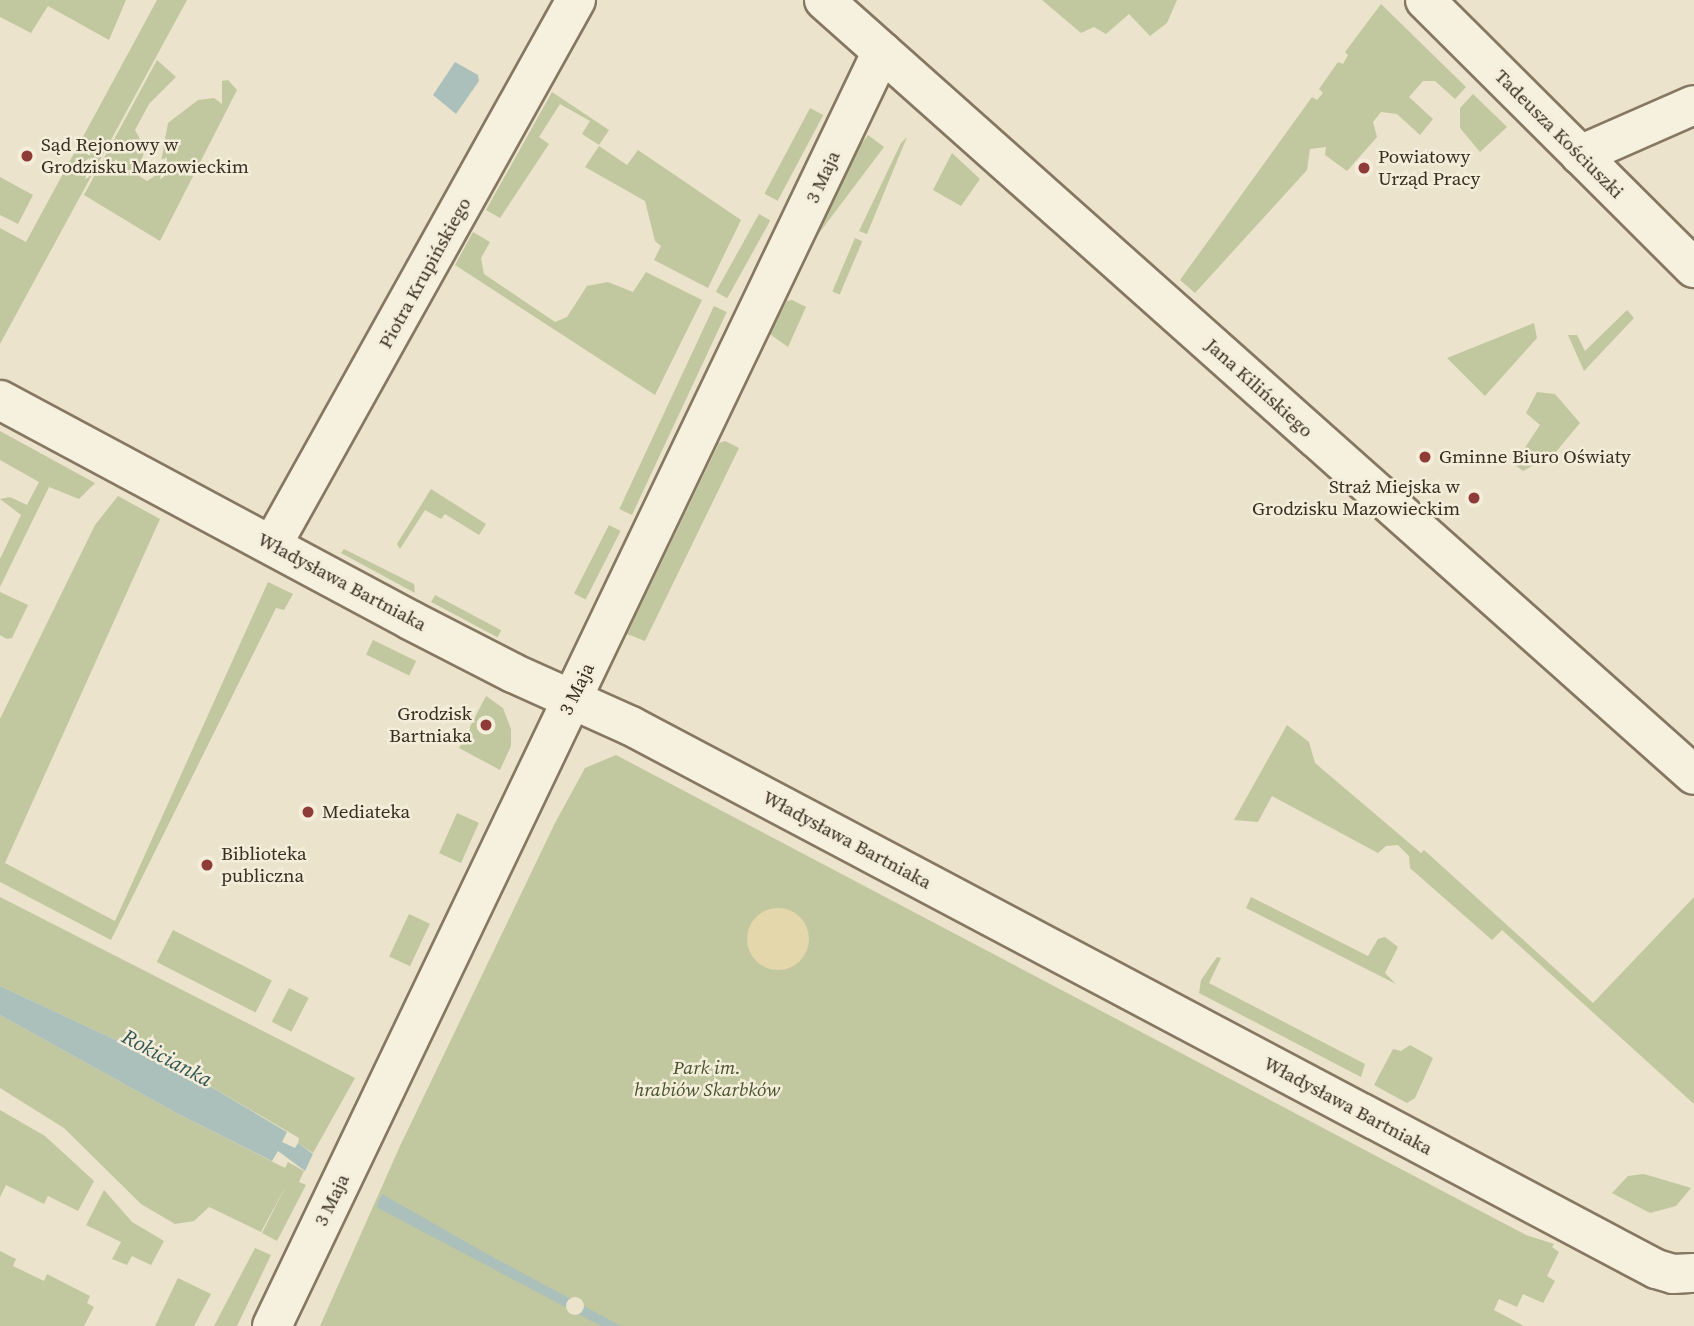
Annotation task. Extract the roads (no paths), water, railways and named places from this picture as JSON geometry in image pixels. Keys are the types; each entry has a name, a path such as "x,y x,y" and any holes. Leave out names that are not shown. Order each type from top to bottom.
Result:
{"street":[{"name":"Piotra Krupińskiego","path":"272,545 576,0"},
{"name":"Jana Kilińskiego","path":"824,0 1694,775"},
{"name":"Tadeusza Kościuszki","path":"1425,0 1694,268"},
{"name":"3 Maja","path":"272,1326 882,51"},
{"path":"1580,155 1694,104"},
{"name":"Władysława Bartniaka","path":"0,400 513,673 572,699 1656,1269 1673,1274 1694,1273"}],"water":[{"path":"455,62 478,75 479,81 456,114 433,95"},
{"path":"0,986 191,1075 287,1132 282,1142 295,1148 298,1143 313,1154 305,1171 278,1151 272,1161 178,1114 0,1015"},
{"path":"382,1194 621,1326 601,1326 376,1207"}],"place":[{"name":"Sąd Rejonowy w Grodzisku Mazowieckim","path":"27,156"},
{"name":"Powiatowy Urząd Pracy","path":"1364,168"},
{"name":"Gminne Biuro Oświaty","path":"1425,457"},
{"name":"Straż Miejska w Grodzisku Mazowieckim","path":"1474,498"},
{"name":"Grodzisk Bartniaka","path":"486,725"},
{"name":"Mediateka","path":"308,812"},
{"name":"Biblioteka publiczna","path":"207,865"}],"water label":[{"name":"Rokicianka","path":"167,1058"}],"park label":[{"name":"Park im. hrabiów Skarbków","path":"707,1079"}]}
